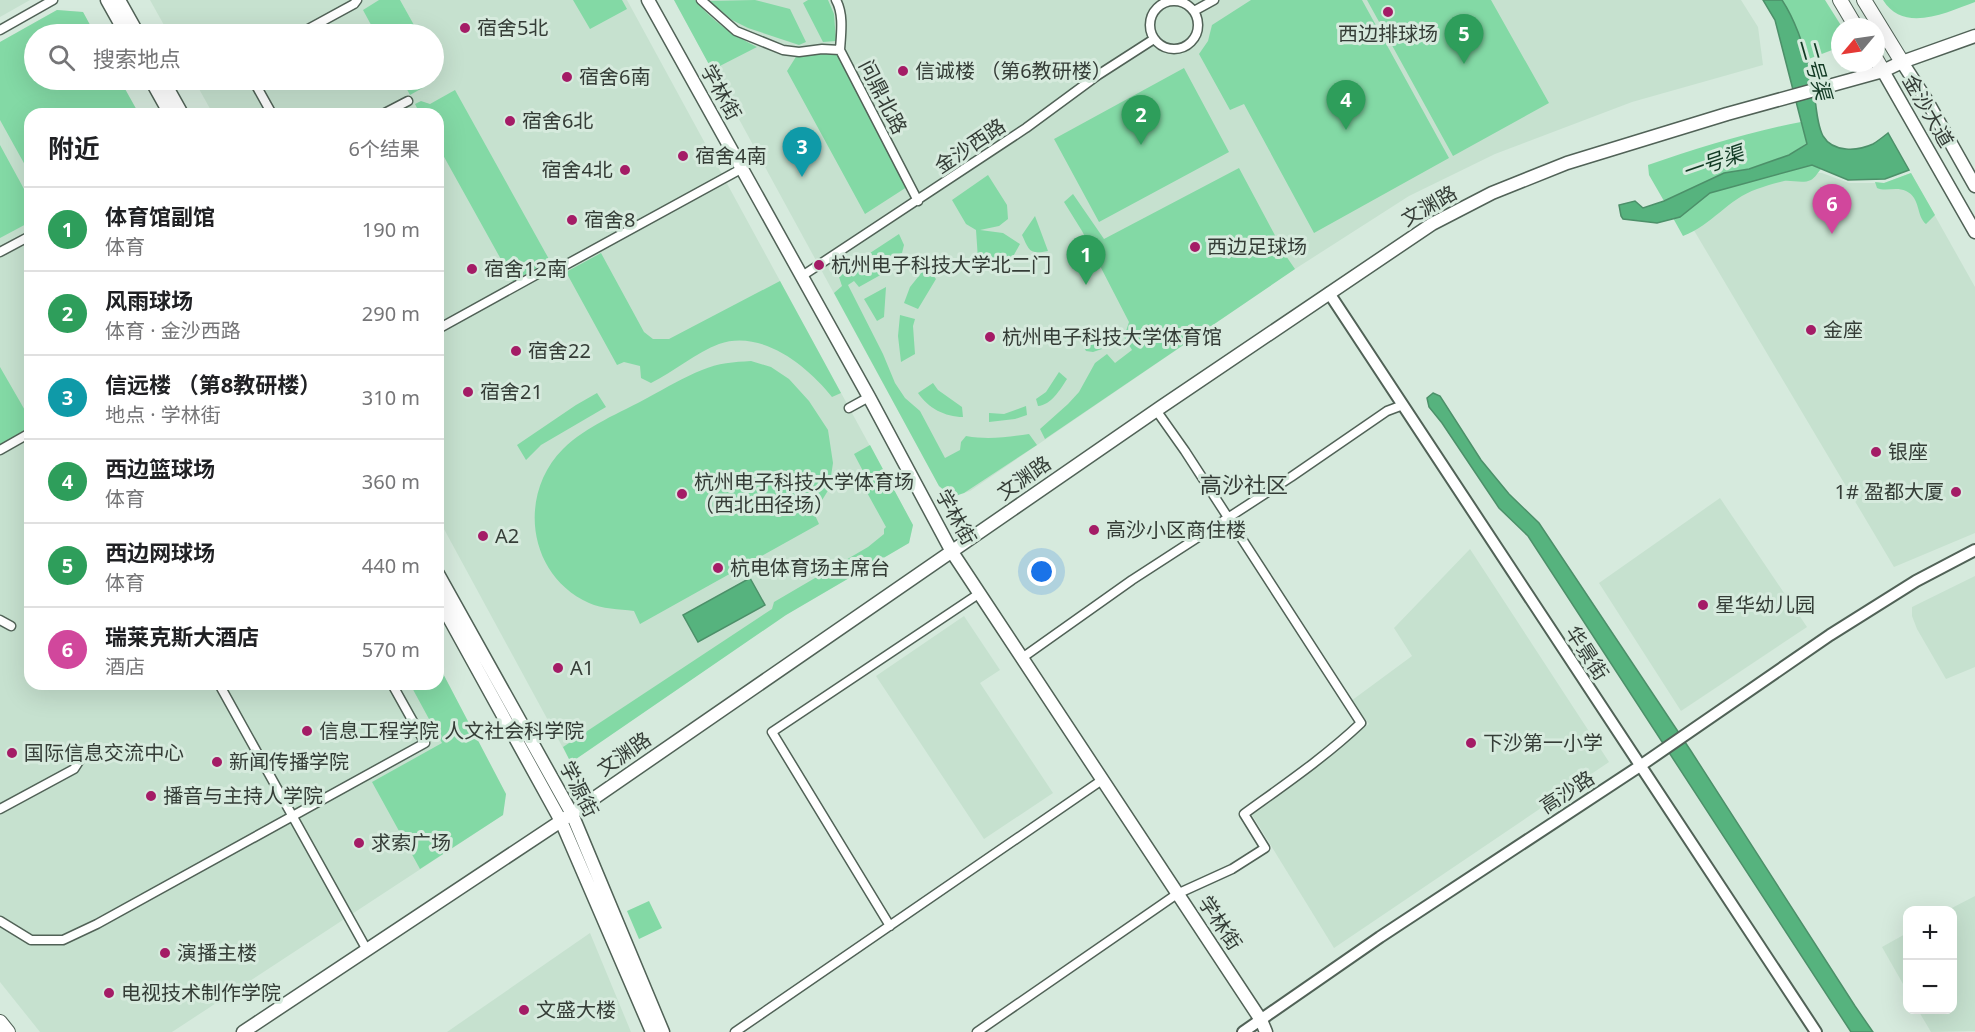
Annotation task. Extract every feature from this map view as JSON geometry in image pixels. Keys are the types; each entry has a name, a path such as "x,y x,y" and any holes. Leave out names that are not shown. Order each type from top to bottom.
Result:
{"main road":[{"path":"107,0 120,24"},
{"path":"119,0 132,24"},
{"name":"学林街","path":"648,0 869,397 952,552 1261,1020 1266,1032"},
{"path":"1840,0 1851,18"},
{"path":"1863,0 1902,62"},
{"name":"文渊路","path":"1885,64 1902,62 1975,36"},
{"name":"金沙大道","path":"1902,62 1975,186"},
{"name":"文渊路","path":"243,1032 566,817 1156,410 1432,224 1492,193 1566,163 1815,90 1862,72"},
{"name":"金沙大道","path":"1884,72 1975,232"},
{"path":"157,90 167,108"},
{"path":"169,90 179,108"},
{"name":"学源街","path":"444,585 566,817 663,1032"},
{"name":"学源街","path":"444,608 566,817 652,1032"},
{"path":"0,1022 8,1032"}],"street":[{"path":"0,30 53,0"},
{"path":"317,24 354,4 357,0"},
{"name":"问鼎北路","path":"701,0 736,31 783,50 799,52 822,49 840,50 918,201"},
{"path":"836,0 839,5 841,26 840,50"},
{"path":"1194,11 1214,0"},
{"path":"1178,1 1194,11 1198,25 1194,39 1184,48 1171,49 1154,39 1150,20 1158,6 1178,1"},
{"name":"金沙西路","path":"802,276 918,201 1026,128 1098,75 1154,39"},
{"path":"259,90 269,108"},
{"path":"395,108 408,101"},
{"path":"444,327 543,271 560,268 741,169"},
{"path":"0,252 24,239"},
{"name":"华景街","path":"1329,293 1816,1032"},
{"path":"849,408 869,397"},
{"path":"1022,658 1098,603 1388,411 1403,405"},
{"path":"976,1032 1178,894 1232,869 1265,848 1244,814 1306,770 1360,723 1185,451 1156,410"},
{"path":"0,450 24,436"},
{"name":"高沙路","path":"1243,1032 1380,937 1640,766 1830,635 1916,581 1975,550"},
{"path":"890,927 772,732 980,593"},
{"path":"0,620 11,626"},
{"path":"222,690 368,950"},
{"path":"0,921 31,940 63,940 97,924 425,743 395,690"},
{"path":"0,809 74,769 85,752"},
{"path":"735,1032 1101,780"}],"shaded area":[{"path":"0,0 30,0 0,17"},
{"path":"150,0 627,0 913,525 909,543 786,615 576,759 569,759 444,529 444,108 210,108 200,90 444,90 444,24 163,24"},
{"path":"379,0 400,0 413,24 371,24 363,10"},
{"path":"573,0 622,0 627,9 590,29"},
{"path":"674,0 1741,0 1758,27 1763,65 1632,102 1495,154 1409,196 1295,269 970,491 952,497 939,486"},
{"path":"674,0 695,0 723,27 757,47 712,70"},
{"path":"755,0 790,9 806,42 799,45 748,28 732,20 709,1"},
{"path":"808,0 828,0 834,14 836,41 823,42 803,3"},
{"path":"1251,0 1362,0 1449,158 1314,233 1244,104 1230,110 1199,54 1208,41 1212,25"},
{"path":"1367,0 1491,0 1549,103 1453,156"},
{"path":"1763,0 1782,0 1792,18 1812,77 1820,130 1827,142 1839,148 1860,148 1873,144 1888,133 1909,170 1885,179 1848,180 1812,165 1710,193 1680,217 1657,223 1623,219 1619,205 1635,201 1643,208 1664,201 1724,173 1749,169 1789,155 1807,144 1775,20"},
{"path":"1770,0 1825,0 1836,18 1831,18 1831,50 1793,65"},
{"path":"1883,0 1975,0 1975,2 1939,15 1914,18 1902,16 1892,10"},
{"path":"57,10 83,12 90,24 32,24"},
{"path":"57,10 83,12 90,24 32,24"},
{"path":"24,29 24,90 126,90 136,108 24,108 24,690 444,690 444,675 506,794 503,815 172,1032 40,1032 0,982 0,42"},
{"path":"24,29 24,90 126,90 136,108 24,108 24,163 0,120 0,42"},
{"path":"840,50 910,185 865,214 787,71 799,52"},
{"path":"1184,68 1229,152 1099,222 1054,139"},
{"path":"407,90 419,90 410,95"},
{"path":"455,90 550,261 513,281 444,157 444,108 417,108 415,104 421,101 430,104"},
{"path":"1801,122 1807,143 1789,155 1749,169 1724,173 1664,201 1649,175 1648,165 1724,141"},
{"path":"0,145 24,189 24,225 0,238"},
{"path":"1812,165 1821,169 1811,180 1784,181 1747,193 1703,225 1683,236 1673,218 1680,217 1710,193"},
{"name":"西边足球场","path":"1239,168 1295,269 1045,439 1040,429 1079,392 1095,363 1107,354 1115,363 1132,350 1124,337 1129,322 1082,231 1064,202 1073,194 1104,239"},
{"path":"1805,172 1822,173 1849,183 1884,183 1911,173 1975,287 1975,533 1894,567 1689,222 1709,202"},
{"path":"1911,173 1935,215 1926,224 1911,194 1902,190 1877,188 1875,182 1884,183"},
{"path":"988,175 1007,205 1008,219 999,226 980,230 1003,233 1020,244 1010,262 978,259 976,230 966,224 952,200"},
{"path":"1035,216 1048,251 1033,252 1022,235"},
{"path":"899,234 904,245 902,253 893,256 890,262 893,268 859,287 854,281 848,285 895,383 905,398 920,411 945,458 960,450 961,442 966,436 990,438 1029,434 1037,445 964,493 952,497 939,486 834,293 842,286 838,274"},
{"path":"601,253 644,332 653,339 669,339 780,281 841,393 832,397 810,373 796,362 767,346 751,341 719,344 651,383 641,378 640,366 624,362 617,365 566,272"},
{"path":"926,267 936,279 918,309 904,303 910,287"},
{"path":"886,287 884,317 877,321 864,299"},
{"path":"900,315 915,319 913,326 915,354 901,362 898,336"},
{"path":"1086,326 1102,349 1093,352 1086,351 1081,342 1080,331"},
{"name":"杭州电子科技大学体育场 （西北田径场）","path":"751,361 771,367 789,379 809,401 828,430 833,463 829,489 814,513 819,524 640,624 634,611 594,605 568,591 553,574 542,555 536,533 535,511 539,489 548,468 563,449 593,427 689,376 720,364"},
{"path":"0,367 24,409 24,436 0,450"},
{"path":"1059,372 1067,379 1051,400 1038,406 1036,399 1046,392"},
{"path":"933,383 938,390 962,407 963,417 943,413 922,398 918,393"},
{"path":"597,393 606,407 541,445 526,460 517,445"},
{"path":"1433,393 1440,396 1481,460 1509,494 1539,523 1691,751 1873,1032 1851,1032 1528,536 1499,508 1429,407 1427,398"},
{"path":"1026,406 1027,415 989,422 989,413 1004,414"},
{"path":"870,445 913,525 909,543 786,615 576,759 569,759 563,747 772,609 774,602 868,547 884,534 886,527 865,489 864,473 854,454"},
{"name":"星华幼儿园","path":"1720,498 1807,627 1681,711 1599,583"},
{"name":"下沙第一小学","path":"1470,549 1609,762 1334,948 1251,813 1369,724 1351,701 1412,656 1394,628"},
{"path":"1975,576 1975,667 1946,679 1917,629 1912,616 1912,607"},
{"path":"750,578 765,605 698,642 683,615"},
{"path":"964,616 1000,670 980,683 1053,793 984,839 876,676"},
{"path":"444,675 506,794 503,815 420,869 372,782 442,743 413,690 444,690"},
{"path":"1975,896 1975,1031 1931,1032 1920,1014 1957,1014 1956,906"},
{"path":"649,901 662,928 639,939 627,911"},
{"path":"590,933 631,1032 447,1032"},
{"path":"1903,935 1903,984 1882,947"}],"place":[{"name":"西边排球场","path":"1388,12"},
{"name":"宿舍5北","path":"465,28"},
{"name":"西边网球场","path":"1464,64"},
{"name":"信诚楼 （第6教研楼）","path":"903,71"},
{"name":"宿舍6南","path":"567,77"},
{"name":"宿舍6北","path":"510,121"},
{"name":"西边篮球场","path":"1346,130"},
{"name":"风雨球场","path":"1141,145"},
{"name":"宿舍4南","path":"683,156"},
{"name":"宿舍4北","path":"625,170"},
{"name":"信远楼 （第8教研楼）","path":"802,177"},
{"name":"宿舍8","path":"572,220"},
{"name":"瑞莱克斯大酒店","path":"1832,234"},
{"name":"西边足球场","path":"1195,247"},
{"name":"杭州电子科技大学北二门","path":"819,265"},
{"name":"宿舍12南","path":"472,269"},
{"name":"体育馆副馆","path":"1086,285"},
{"name":"金座","path":"1811,330"},
{"name":"杭州电子科技大学体育馆","path":"990,337"},
{"name":"宿舍22","path":"516,351"},
{"name":"宿舍21","path":"468,392"},
{"name":"银座","path":"1876,452"},
{"name":"1# 盈都大厦","path":"1956,492"},
{"name":"杭州电子科技大学体育场 （西北田径场）","path":"682,494"},
{"name":"高沙小区商住楼","path":"1094,530"},
{"name":"A2","path":"483,536"},
{"name":"杭电体育场主席台","path":"718,568"},
{"name":"星华幼儿园","path":"1703,605"},
{"name":"A1","path":"558,668"},
{"name":"信息工程学院 人文社会科学院","path":"307,731"},
{"name":"下沙第一小学","path":"1471,743"},
{"name":"国际信息交流中心","path":"12,753"},
{"name":"新闻传播学院","path":"217,762"},
{"name":"播音与主持人学院","path":"151,796"},
{"name":"求索广场","path":"359,843"},
{"name":"演播主楼","path":"165,953"},
{"name":"电视技术制作学院","path":"109,993"},
{"name":"文盛大楼","path":"524,1010"}],"district":[{"name":"高沙社区","path":"1244,485"}],"water label":[{"name":"二号渠","path":"1815,69"},
{"name":"一号渠","path":"1713,163"}]}
